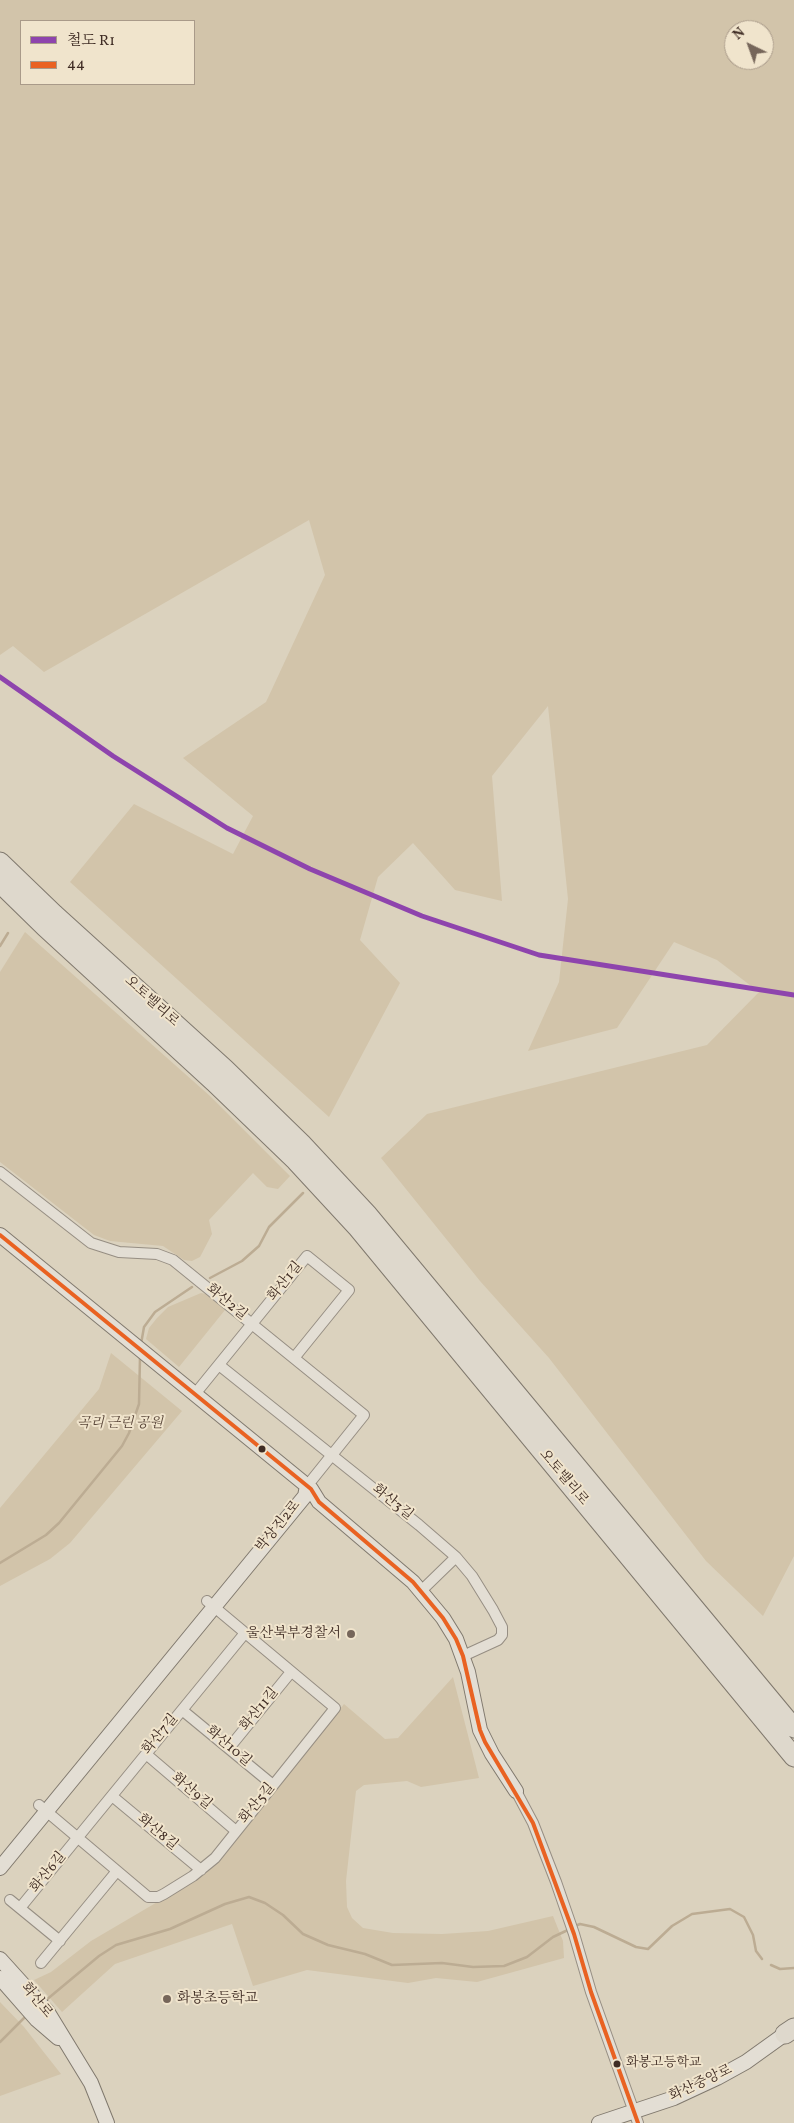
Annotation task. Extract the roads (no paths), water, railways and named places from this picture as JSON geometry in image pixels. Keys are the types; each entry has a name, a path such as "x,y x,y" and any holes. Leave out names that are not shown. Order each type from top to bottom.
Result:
{"highway":[{"name":"오토밸리로","path":"0,862 8,883 225,1069 301,1143 335,1192"},
{"name":"오토밸리로","path":"49,920 296,1161 374,1222 750,1688 786,1728 794,1757"}],"street":[{"name":"화산2길","path":"0,1172 91,1243 119,1252 157,1254 173,1260 364,1415 303,1491"},
{"path":"0,1235 149,1363 403,1572 443,1618 456,1639 463,1656 480,1730 492,1754 534,1823 570,1922 591,1992 636,2117"},
{"path":"0,1247 135,1351"},
{"name":"화산1길","path":"195,1394 307,1256 349,1290 294,1358"},
{"path":"149,1363 195,1394 303,1491"},
{"name":"화산3길","path":"219,1365 456,1557 483,1592 502,1627 502,1635 498,1640 463,1656"},
{"name":"박상진2로","path":"0,1868 43,1808 303,1491"},
{"path":"421,1591 456,1557"},
{"name":"화산5길","path":"43,1808 148,1897 153,1898 164,1894 201,1870 215,1858 335,1708 210,1604"},
{"name":"화산7길","path":"78,1838 245,1633"},
{"name":"화산11길","path":"229,1748 292,1672"},
{"name":"화산10길","path":"182,1710 273,1785"},
{"name":"화산9길","path":"146,1754 236,1830"},
{"name":"화산8길","path":"112,1796 201,1870"},
{"name":"박상진2로","path":"0,1853 43,1808"},
{"name":"화산6길","path":"20,1908 78,1838"},
{"path":"41,1963 117,1871"},
{"path":"10,1900 60,1940"},
{"name":"화산로","path":"0,1959 29,2000 68,2047 91,2083 107,2123"},
{"name":"화산로","path":"0,1978 29,2000"},
{"name":"화산중앙로","path":"599,2123 636,2117 717,2078 746,2062 790,2031"}],"waterway":[{"path":"0,946 8,933"},
{"path":"210,1278 242,1261 259,1246 269,1227 303,1193"},
{"path":"141,1344 144,1327 155,1312 192,1287"},
{"path":"0,1563 46,1535 59,1523 122,1446 129,1433 139,1404 140,1357"},
{"path":"45,2001 99,1956 116,1945 170,1929 225,1904 249,1897 265,1903 283,1915 303,1934 328,1945 365,1954 392,1965 442,1963 473,1967 504,1966 527,1957 553,1937 570,1929"},
{"path":"575,1926 580,1924 594,1927 636,1947 648,1949 672,1926 692,1914 730,1909 744,1917 753,1935 756,1951 762,1959"},
{"path":"771,1965 780,1969 794,1968"},
{"path":"0,2042 27,2015"}],"rail line":[{"name":"R1","path":"0,677 113,756 227,828 310,869 422,916 539,955 794,995"}],"place":[{"name":"울산북부경찰서","path":"351,1634"},
{"name":"화봉초등학교","path":"167,1999"},
{"name":"화봉고등학교","path":"617,2064"}],"park label":[{"name":"곡리 근린 공원","path":"120,1424"}]}
